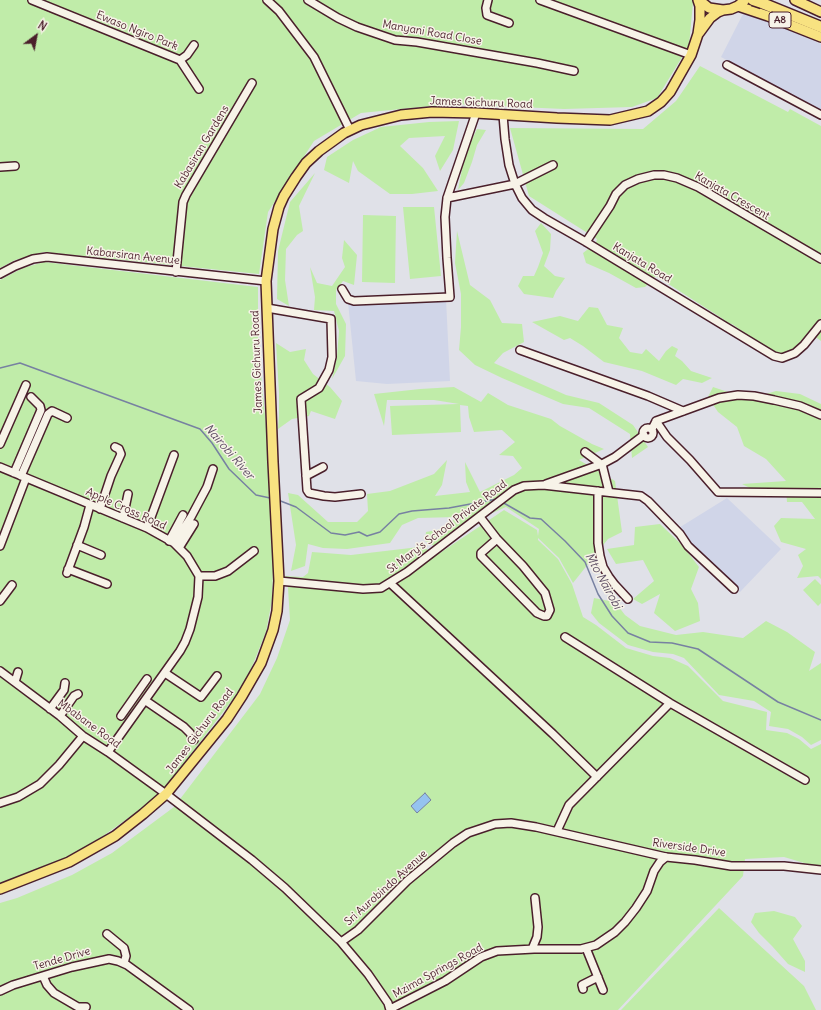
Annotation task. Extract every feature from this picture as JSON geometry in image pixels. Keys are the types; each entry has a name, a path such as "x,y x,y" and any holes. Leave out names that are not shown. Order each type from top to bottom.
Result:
{"highway":[{"name":"A8","path":"754,0 821,27"},
{"name":"A8","path":"770,0 821,20"}],"main road":[{"path":"698,0 709,8 723,10 731,9 742,3"},
{"path":"698,0 701,13 698,34"},
{"path":"754,0 757,8 768,16"},
{"path":"795,0 821,12"},
{"name":"A8","path":"742,3 768,16 821,37"},
{"path":"698,34 710,18 723,10"},
{"name":"James Gichuru Road","path":"0,889 68,862 115,836 166,794 227,719 254,676 267,649 277,610 279,581 266,281 273,229 284,196 306,163 319,151 350,130 361,125 401,115 432,112 476,113 610,120 648,111 661,102 670,92 691,55 698,34"}],"street":[{"name":"Ewaso Ngiro Park","path":"32,0 180,60 199,89"},
{"path":"267,0 278,11 314,57 350,130"},
{"name":"Manyani Road Close","path":"308,0 356,27 395,40 416,42 574,71"},
{"path":"488,0 486,8 487,15 510,22"},
{"path":"540,0 691,55"},
{"path":"180,60 187,55 194,45"},
{"path":"727,65 821,115"},
{"name":"Kabasiran Gardens","path":"176,272 183,202 252,83"},
{"path":"342,289 348,299 354,301 450,297 445,217 447,198 476,113"},
{"name":"Kanjata Road","path":"503,115 509,165 515,184 522,198 532,210 544,218 778,357 782,358 795,353 804,345 821,324"},
{"path":"447,198 515,184 553,165"},
{"path":"0,167 15,166"},
{"name":"Kanjata Crescent","path":"586,242 610,206 616,194 625,185 638,179 654,175 664,175 677,178 698,187 821,259"},
{"name":"Kabarsiran Avenue","path":"0,274 33,259 47,257 266,281"},
{"path":"267,308 331,319 332,357 329,370 319,388 301,399 307,490 309,493 334,497 361,494"},
{"path":"520,350 648,396 683,411"},
{"path":"0,444 26,385"},
{"path":"543,484 601,464 615,457 644,435 647,438 651,437 653,433 652,429 656,421 719,398 738,395 754,396 800,406 821,416"},
{"path":"0,546 41,410 40,406 31,396"},
{"path":"20,476 48,414 52,411 67,418"},
{"path":"656,421 667,437 690,460 718,492 821,493"},
{"path":"100,509 111,476 121,454 120,449 115,447"},
{"path":"585,452 601,464 609,492"},
{"path":"146,528 174,455"},
{"name":"Apple Cross Road","path":"0,467 146,528 174,544 187,556 199,576"},
{"path":"306,476 323,467"},
{"path":"174,544 207,487 213,469"},
{"name":"St Mary's School Private Road","path":"279,581 363,589 381,588 390,583 518,488 543,484 634,494 645,498 680,534 688,546 734,589"},
{"path":"598,491 598,543 603,567 615,585 628,599"},
{"path":"123,518 128,494"},
{"path":"90,505 84,527 67,571 107,584"},
{"path":"174,544 183,515"},
{"path":"480,517 497,539 523,566 545,593 550,610 547,616 537,613 481,556 481,553 497,539"},
{"path":"174,544 194,524"},
{"path":"77,545 101,555"},
{"path":"108,752 146,701 180,651 190,629 198,597 199,576 215,576 228,571 254,551"},
{"path":"390,583 553,734 597,777"},
{"path":"0,602 12,585"},
{"path":"564,637 670,703 805,780"},
{"name":"Mbabane Road","path":"0,671 60,716 83,736 108,752 166,794"},
{"path":"15,682 18,672"},
{"path":"165,673 201,697 217,676"},
{"path":"121,716 147,679"},
{"path":"50,709 64,690 65,683"},
{"path":"60,716 74,696 78,694"},
{"path":"146,701 184,727 194,740"},
{"path":"557,831 569,806 670,703"},
{"path":"129,705 138,711"},
{"path":"0,803 18,797 40,784 59,765 83,736"},
{"name":"Mzima Springs Road","path":"166,794 263,869 285,888 341,942 368,974 388,1003 390,1010 445,981 489,954 509,949 570,950 596,945 615,932 625,922 636,908 646,890 654,870 666,857"},
{"name":"Sri Aurobindo Avenue","path":"341,942 358,930 407,881 452,843 468,833 495,824 511,823 557,831"},
{"name":"Riverside Drive","path":"557,831 666,857 732,866 784,866 821,870"},
{"path":"532,949 537,937 538,927 535,898"},
{"path":"107,934 124,948 126,956 124,963"},
{"path":"586,948 603,990"},
{"name":"Tende Drive","path":"0,991 13,985 84,963 109,959 124,963 189,1010"},
{"path":"43,976 47,985 54,992 78,1007 86,1007"},
{"path":"583,989 582,986 598,977"}],"shaded area":[{"path":"743,14 761,17 821,44 821,111 721,57"},
{"path":"446,299 450,381 387,384 356,381 348,302"},
{"path":"727,498 781,549 740,592 677,529"}],"green space":[{"path":"0,0 692,0 693,2 689,46 657,98 632,107 564,109 452,104 361,113 314,141 268,212 259,274 44,252 15,260 0,268"},
{"path":"700,66 788,112 790,109 821,126 821,341 809,332 792,351 780,355 732,324 726,323 723,319 656,276 645,287 636,288 609,273 586,263 583,253 596,243 597,239 529,196 510,128 643,129 676,101"},
{"path":"459,121 453,150 440,171 435,156 445,136 409,138 400,146 423,168 438,191 412,194 390,194 358,171 353,161 349,183 324,170 327,157 353,140 381,127 429,122"},
{"path":"477,129 486,130 477,145 464,183 458,190 465,154"},
{"path":"315,173 299,206 303,231 297,235 286,249 285,280 289,306 277,299 278,251 290,202"},
{"path":"403,207 434,207 441,276 410,279"},
{"path":"363,215 396,216 395,283 362,282"},
{"path":"541,223 551,234 550,250 544,266 555,276 565,278 553,298 524,294 518,286 523,276 534,276 538,267 543,253 535,231"},
{"path":"457,231 470,285 490,300 502,323 522,324 524,342 503,353 494,363 566,395 599,403 633,425 648,447 632,458 630,434 589,408 563,404 502,378 475,365 459,350 461,294 455,263"},
{"path":"344,240 357,255 354,285 343,281 336,290 336,304 346,324 345,356 332,379 337,357 339,331 334,311 314,310 315,297 310,267 317,283 332,286 345,267 342,258"},
{"path":"44,262 258,287 258,344 267,436 273,569 272,600 266,632 251,669 237,694 167,785 151,802 76,855 0,883 0,280 23,268"},
{"path":"589,307 598,308 607,325 623,328 619,338 630,352 642,354 646,349 659,361 666,351 672,346 678,349 675,356 691,371 712,378 702,383 683,379 676,385 642,371 604,362 570,338 564,340 532,322 560,316 578,321"},
{"path":"276,343 290,352 306,349 304,360 313,374 330,387 342,401 335,419 311,411 309,416 292,419 278,429 279,393"},
{"path":"454,387 481,402 488,393 508,405 551,419 560,426 604,449 579,460 615,481 622,532 608,539 573,583 559,558 538,538 538,540 558,559 572,584 583,617 626,648 653,656 670,658 688,666 723,701 767,712 766,730 787,733 799,739 811,749 821,744 821,868 784,857 745,859 743,876 618,1010 0,1010 0,903 17,898 72,875 112,853 174,807 260,694 277,658 290,620 288,588 285,576 303,577 308,573 312,552 351,555 419,547 440,553 504,510 537,530 538,536 539,529 506,507 490,514 441,550 425,541 426,532 442,529 457,517 418,518 402,525 390,543 347,549 323,548 308,544 305,566 291,571 296,545 288,493 298,495 328,522 357,522 368,511 367,494 390,491 434,474 447,460 442,485 435,496 470,492 466,482 465,462 480,492 514,475 522,468 513,456 499,455 515,442 502,430 474,432 469,417 468,406 460,405 461,432 392,435 390,406 459,404 434,400 387,400 384,426 374,394"},
{"path":"713,387 728,392 766,394 776,391 800,394 821,404 821,579 818,576 797,578 803,566 798,555 806,549 781,542 774,526 781,518 815,519 802,502 787,502 786,489 752,489 742,484 786,481 766,459 744,446 737,427 718,412 708,397"},
{"path":"660,524 682,545 699,567 691,589 698,603 700,621 675,631 654,613 660,594 642,604 633,599 654,581 643,560 616,564 607,549 634,545 635,527"},
{"path":"815,579 821,585 821,603 818,606 803,590"},
{"path":"594,598 615,602 625,615 640,626 676,635 703,632 743,638 766,621 787,632 815,652 809,671 821,663 821,740 811,745 802,737 788,729 769,726 771,712 754,701 719,695 684,658 673,654 653,652 628,645 599,623 591,613"},
{"path":"719,908 804,986 816,1010 621,1010"},
{"path":"774,911 795,917 802,926 793,939 805,961 805,972 788,964 759,933 751,922 755,913"}],"water":[{"path":"425,793 431,800 417,813 411,806"}],"waterway":[{"name":"Nairobi River","path":"0,368 20,363 200,429 212,443 229,469 256,495 270,498"},
{"name":"Nairobi River","path":"278,500 296,507 331,533 345,535 359,532 367,536 380,532 399,514 412,511 449,508 497,499"},
{"name":"Mto Nairobi","path":"502,502 530,518 541,519 565,541 585,562 598,594 612,616 628,633 650,642 672,643 698,649 778,702 821,720"}]}
